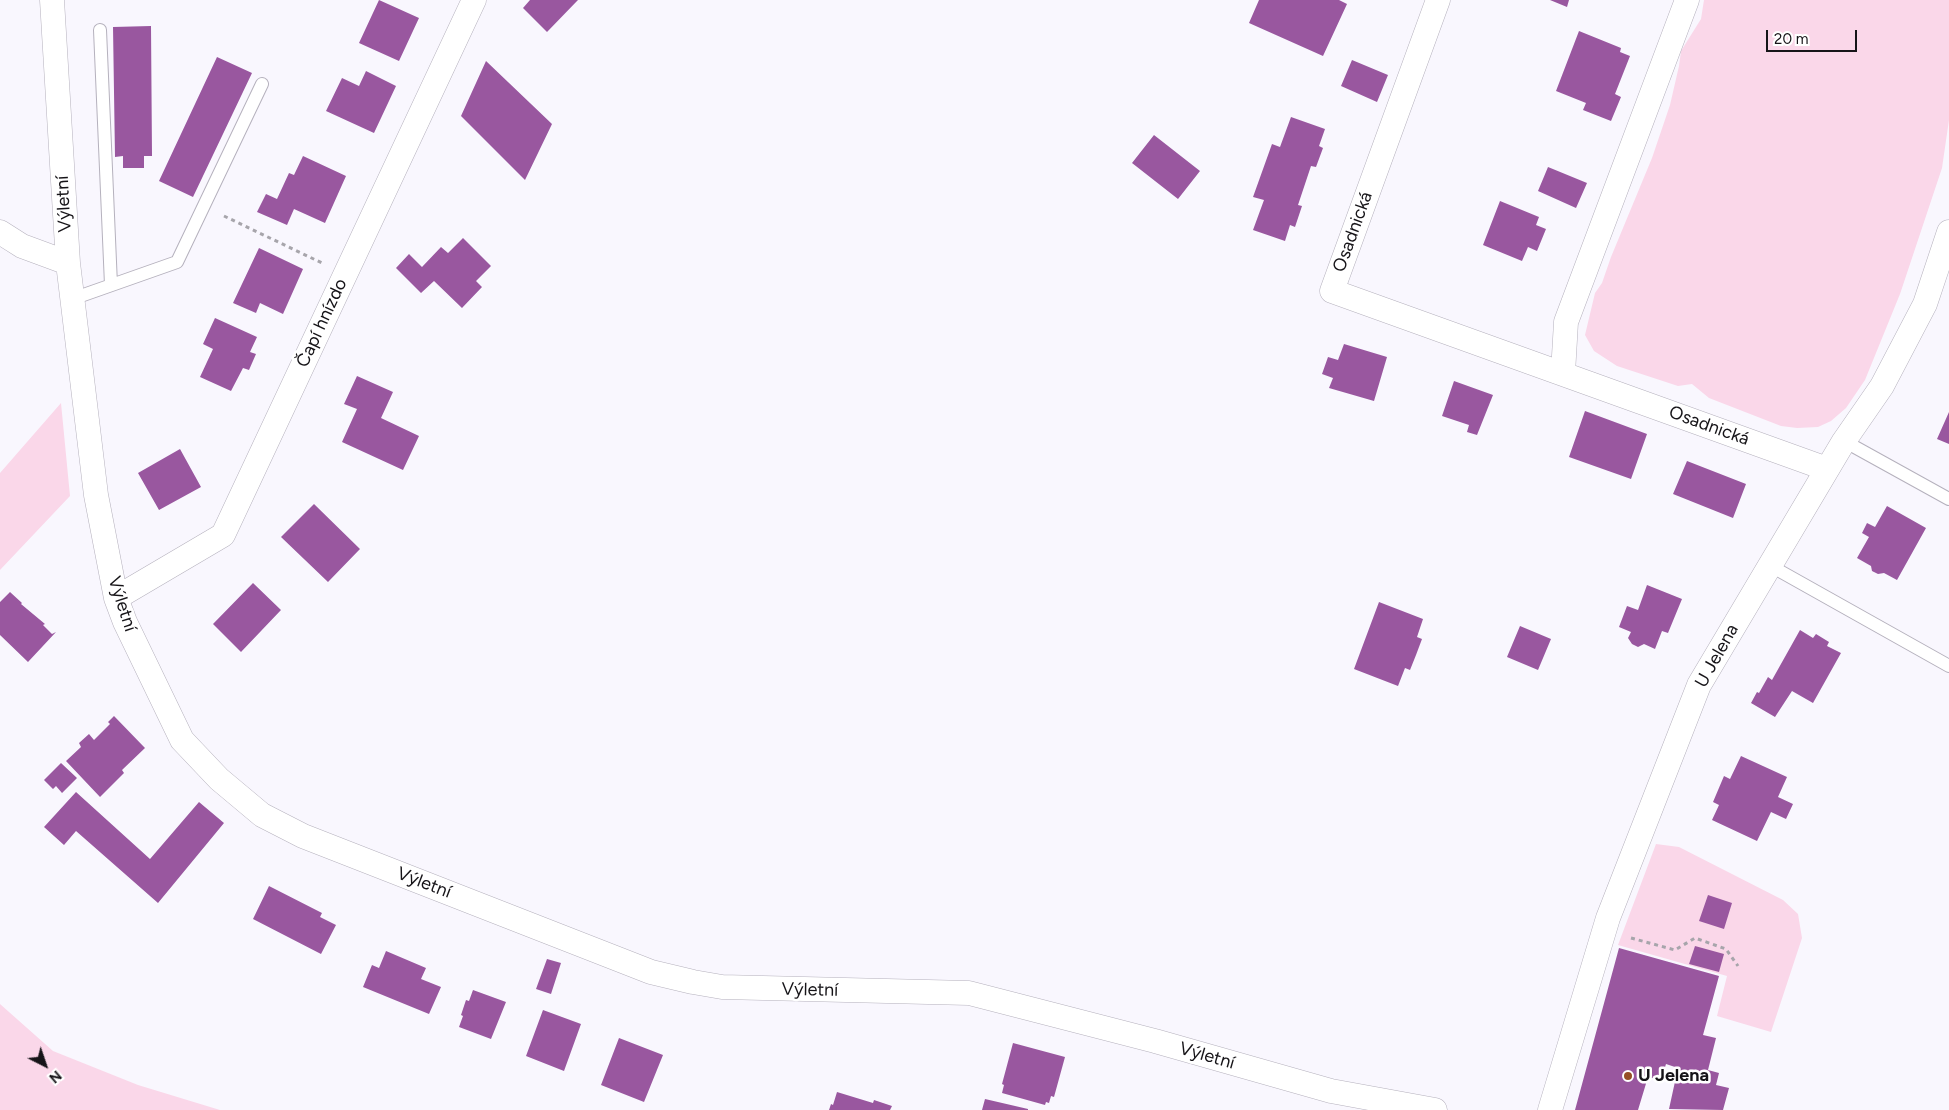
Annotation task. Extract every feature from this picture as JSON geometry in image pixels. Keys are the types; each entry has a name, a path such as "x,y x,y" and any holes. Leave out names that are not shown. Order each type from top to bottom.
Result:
{"street":[{"name":"Výletní","path":"52,0 68,262 96,495 116,598 125,622 182,740 219,779 262,815 303,836 660,974 722,987 969,993 1332,1091 1435,1110"},
{"name":"Čapí hnízdo","path":"116,598 222,535 474,0"},
{"name":"Osadnická","path":"1438,0 1332,290 1827,469"},
{"path":"1563,373 1566,322 1686,0"},
{"path":"0,232 22,246 68,262"},
{"name":"U Jelena","path":"1550,1110 1604,931 1699,685 1827,469 1882,386 1925,304 1949,232"}],"lane":[{"path":"100,30 111,285"},
{"path":"72,299 177,262 262,84"},
{"path":"1844,442 1949,499"},
{"path":"1769,566 1949,666"}],"path":[{"path":"203,207 345,274"},
{"path":"1604,931 1675,950 1695,938 1726,949 1738,966"}],"shaded area":[{"path":"1704,0 1949,0 1949,120 1942,168 1900,294 1865,380 1846,408 1831,421 1818,427 1797,428 1781,426 1709,398 1692,384 1678,386 1617,366 1594,351 1585,335 1595,293 1602,283 1652,158 1670,105 1681,51 1701,19"},
{"path":"61,403 70,496 0,570 0,473"},
{"path":"1656,844 1679,847 1783,900 1798,914 1802,938 1771,1032 1717,1016 1727,976 1618,945"},
{"path":"0,1004 53,1051 138,1085 220,1110 0,1110"}],"building":[{"path":"379,0 419,18 399,61 359,43"},
{"path":"530,0 578,0 547,32 523,8"},
{"path":"1259,0 1339,0 1347,4 1323,56 1249,23"},
{"path":"1550,0 1569,0 1567,7"},
{"path":"151,26 152,156 144,156 144,168 123,168 123,156 115,157 113,27"},
{"path":"1579,31 1621,48 1620,52 1630,56 1615,94 1621,97 1611,121 1583,110 1586,103 1556,91"},
{"path":"217,57 252,73 193,197 159,181"},
{"path":"1352,60 1388,75 1377,102 1341,86"},
{"path":"486,61 552,124 525,180 461,116"},
{"path":"366,71 396,86 374,133 326,111 342,78 359,86"},
{"path":"1291,117 1325,129 1319,146 1323,148 1316,167 1311,166 1298,205 1302,206 1295,227 1290,225 1285,241 1253,230 1264,200 1253,197 1272,144 1280,147"},
{"path":"1154,135 1200,171 1178,199 1132,163"},
{"path":"303,156 346,176 325,223 294,209 287,225 257,212 266,194 277,199 289,173 294,175"},
{"path":"1548,167 1587,183 1576,208 1538,191"},
{"path":"1500,201 1539,217 1536,225 1546,229 1537,251 1528,247 1522,261 1483,245"},
{"path":"463,238 491,266 476,281 482,287 462,308 434,281 421,293 396,268 409,254 422,267 441,247 448,253"},
{"path":"259,248 303,269 283,314 260,303 256,313 233,303"},
{"path":"215,318 257,337 250,352 256,354 249,370 243,368 231,391 200,377 213,349 203,344"},
{"path":"1344,344 1387,357 1374,401 1329,388 1333,378 1322,374 1328,357 1338,360"},
{"path":"357,376 393,392 381,418 419,436 403,470 342,442 357,409 344,404"},
{"path":"1454,381 1493,395 1477,435 1467,432 1469,425 1442,416"},
{"path":"1585,411 1647,434 1631,479 1569,457"},
{"path":"1949,412 1949,444 1937,439"},
{"path":"180,449 201,487 159,510 138,473"},
{"path":"1687,461 1746,484 1733,518 1673,494"},
{"path":"314,504 360,549 328,582 281,537"},
{"path":"1887,506 1926,528 1897,580 1884,573 1878,574 1872,571 1871,566 1857,558 1869,537 1862,533 1867,523 1875,527"},
{"path":"253,583 281,610 241,652 213,624"},
{"path":"1647,585 1682,599 1668,633 1662,631 1655,649 1644,644 1638,647 1632,644 1628,638 1631,632 1619,627 1627,606 1638,610"},
{"path":"10,592 45,624 43,625 52,634 56,632 28,662 0,635 0,602"},
{"path":"1379,602 1423,619 1417,637 1422,639 1410,670 1405,668 1398,686 1354,669"},
{"path":"1520,626 1551,639 1538,670 1507,657"},
{"path":"1800,630 1813,638 1816,634 1829,642 1827,646 1841,653 1813,703 1792,691 1775,717 1751,703 1768,677 1772,680"},
{"path":"114,716 145,748 122,770 124,773 100,797 66,761 81,747 79,743 89,734 94,740 110,724 108,722"},
{"path":"1741,756 1787,777 1778,797 1793,804 1786,819 1771,812 1757,841 1712,820 1719,805 1713,802 1724,776 1730,779"},
{"path":"61,763 77,778 62,793 56,786 53,789 44,780"},
{"path":"76,792 150,859 199,802 224,823 158,903 76,831 64,845 44,827"},
{"path":"269,886 322,913 320,917 336,925 321,954 253,919"},
{"path":"1708,895 1732,903 1724,929 1699,921"},
{"path":"1695,946 1724,954 1719,972 1689,964"},
{"path":"1619,948 1719,976 1703,1035 1716,1038 1708,1070 1719,1073 1716,1085 1729,1088 1723,1110 1669,1109 1678,1068 1666,1064 1661,1080 1648,1077 1638,1110 1575,1110"},
{"path":"386,951 426,968 421,979 441,987 429,1014 363,987 372,965 379,968"},
{"path":"547,959 561,963 551,994 536,989"},
{"path":"473,990 506,1002 491,1039 459,1027 466,1000 469,1001"},
{"path":"543,1010 581,1024 564,1071 526,1056"},
{"path":"619,1038 663,1055 644,1102 601,1085"},
{"path":"1013,1043 1065,1057 1054,1097 1051,1096 1049,1103 1046,1102 1045,1105 1002,1093 1004,1085 1002,1084"},
{"path":"837,1092 873,1103 874,1100 892,1106 890,1110 829,1110 831,1104 833,1105"},
{"path":"985,1099 1028,1109 1028,1110 982,1110"}],"place":[{"name":"U Jelena","path":"1628,1076"}]}
